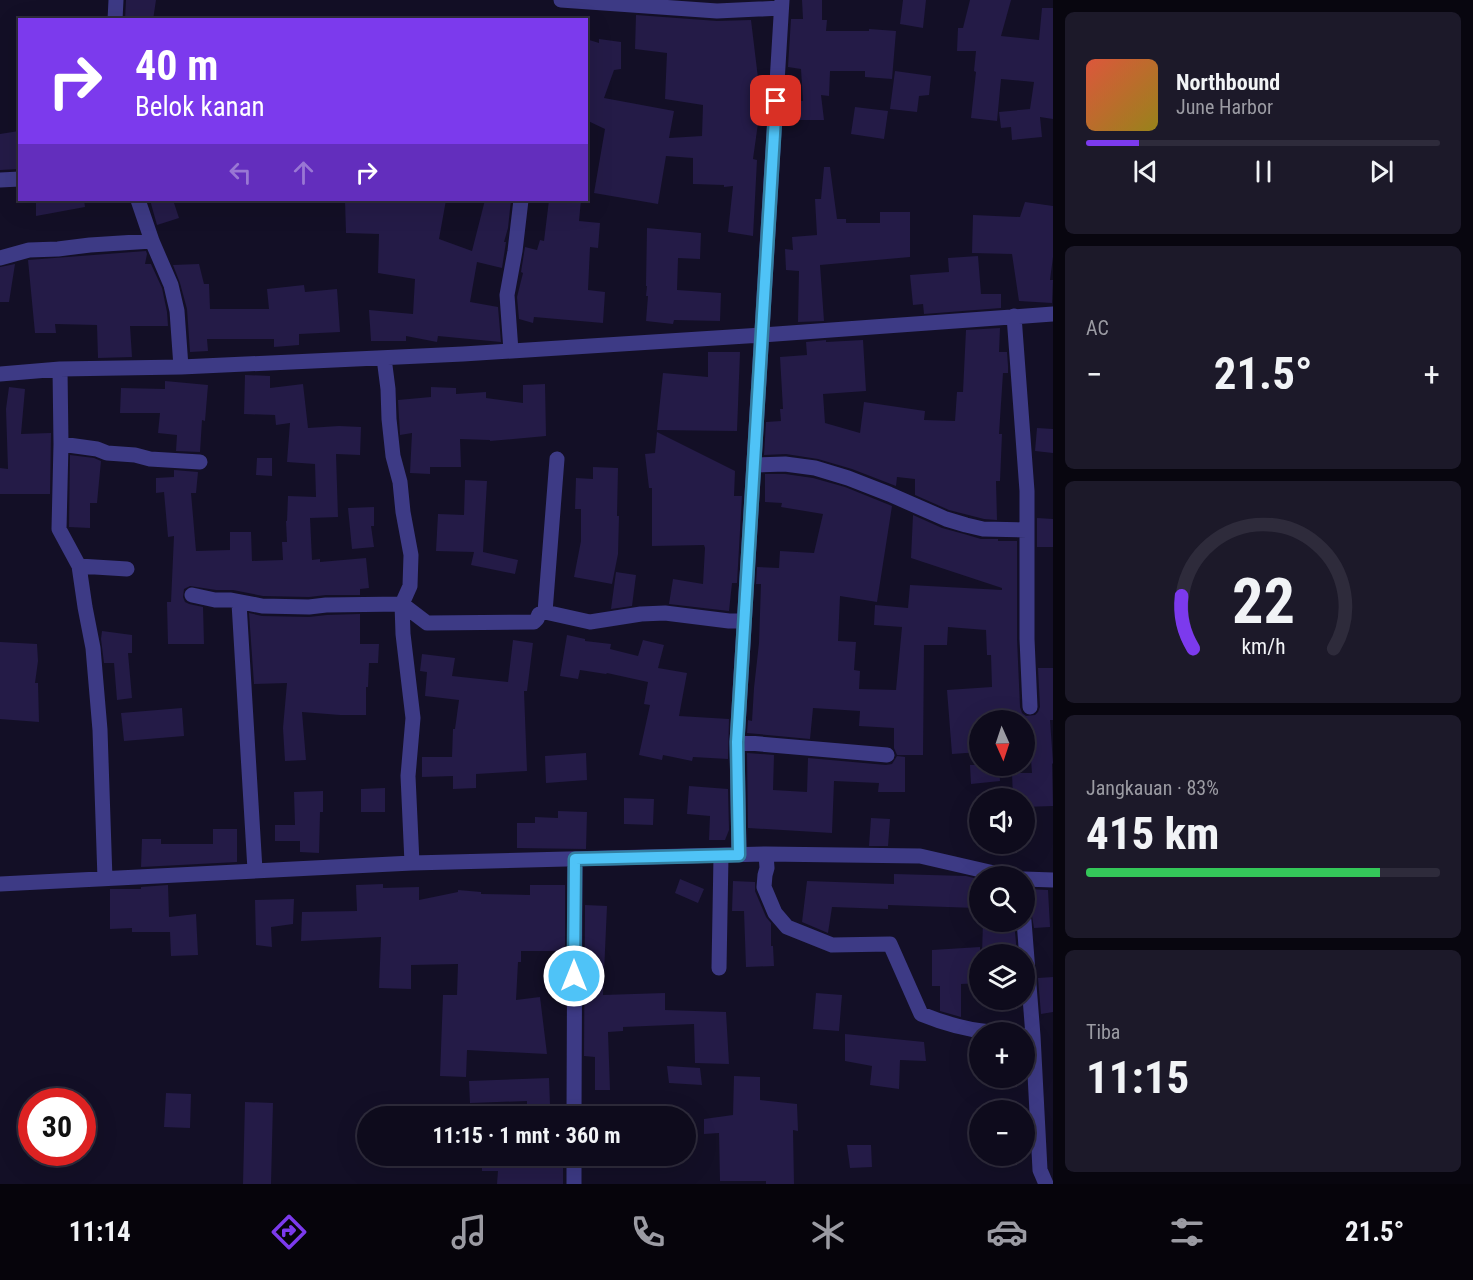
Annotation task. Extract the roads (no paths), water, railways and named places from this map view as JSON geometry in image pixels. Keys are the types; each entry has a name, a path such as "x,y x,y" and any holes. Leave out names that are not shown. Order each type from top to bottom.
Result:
{"street":[{"path":"115,18 116,0"},
{"path":"561,0 717,11 781,4 737,742 739,855"},
{"path":"0,180 18,179"},
{"path":"138,201 152,242 171,285 177,311 182,367"},
{"path":"511,351 507,295 515,251 520,201"},
{"path":"0,258 29,250 152,242"},
{"path":"0,374 60,369 182,367 511,351 1053,314"},
{"path":"1014,316 1027,491 1027,639 1030,707"},
{"path":"384,358 393,456 400,482 411,555 410,586 402,604 403,634 413,718 408,776 412,863"},
{"path":"60,369 59,529 79,566 93,648 100,730 105,879"},
{"path":"61,444 150,459 200,462"},
{"path":"545,612 556,459"},
{"path":"754,465 785,464 814,468 879,490 946,519 966,525 983,529 1027,530"},
{"path":"79,566 127,569"},
{"path":"192,595 262,606 402,604 427,623 534,622 539,614 545,612 590,622 641,614 665,613 744,621"},
{"path":"239,603 255,870"},
{"path":"737,742 887,755"},
{"path":"0,884 412,863 766,854 920,856 969,867"},
{"path":"766,854 767,868 764,887 775,912 787,927 832,945 890,944 921,1014 969,1029"},
{"path":"719,968 721,856"},
{"path":"574,1106 575,859"},
{"path":"1035,879 1053,880"},
{"path":"1024,932 1028,1022"},
{"path":"1034,1088 1041,1170 1046,1184"},
{"path":"574,1166 574,1184"}]}
